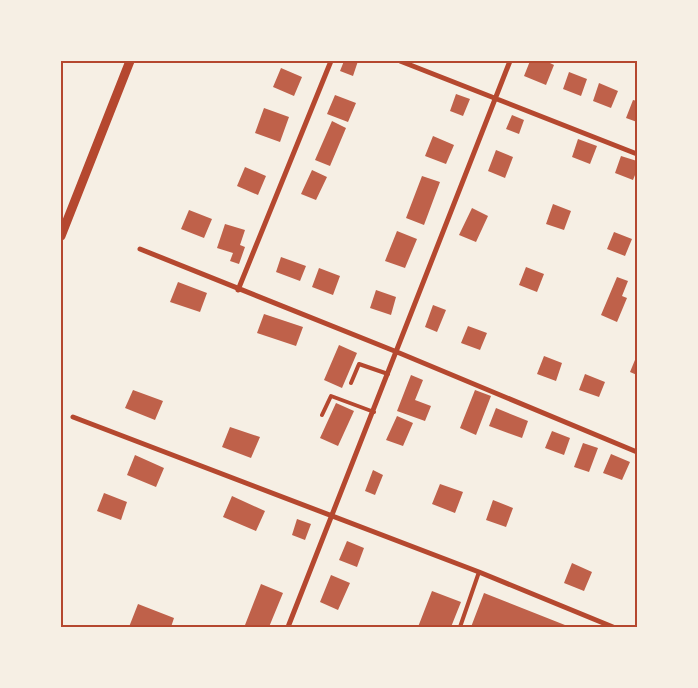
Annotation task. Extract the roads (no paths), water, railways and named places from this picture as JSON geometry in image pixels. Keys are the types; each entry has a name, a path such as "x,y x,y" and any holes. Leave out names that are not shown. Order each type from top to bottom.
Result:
{"street":[{"path":"61,236 130,61"},
{"path":"238,290 331,61"},
{"path":"400,61 637,154"},
{"path":"288,627 374,412 510,61"},
{"path":"140,250 397,352 637,452"},
{"path":"73,417 479,572 613,627"}],"lane":[{"path":"351,383 359,364 388,374"},
{"path":"322,415 330,396 374,412"},
{"path":"460,627 479,572"}]}
